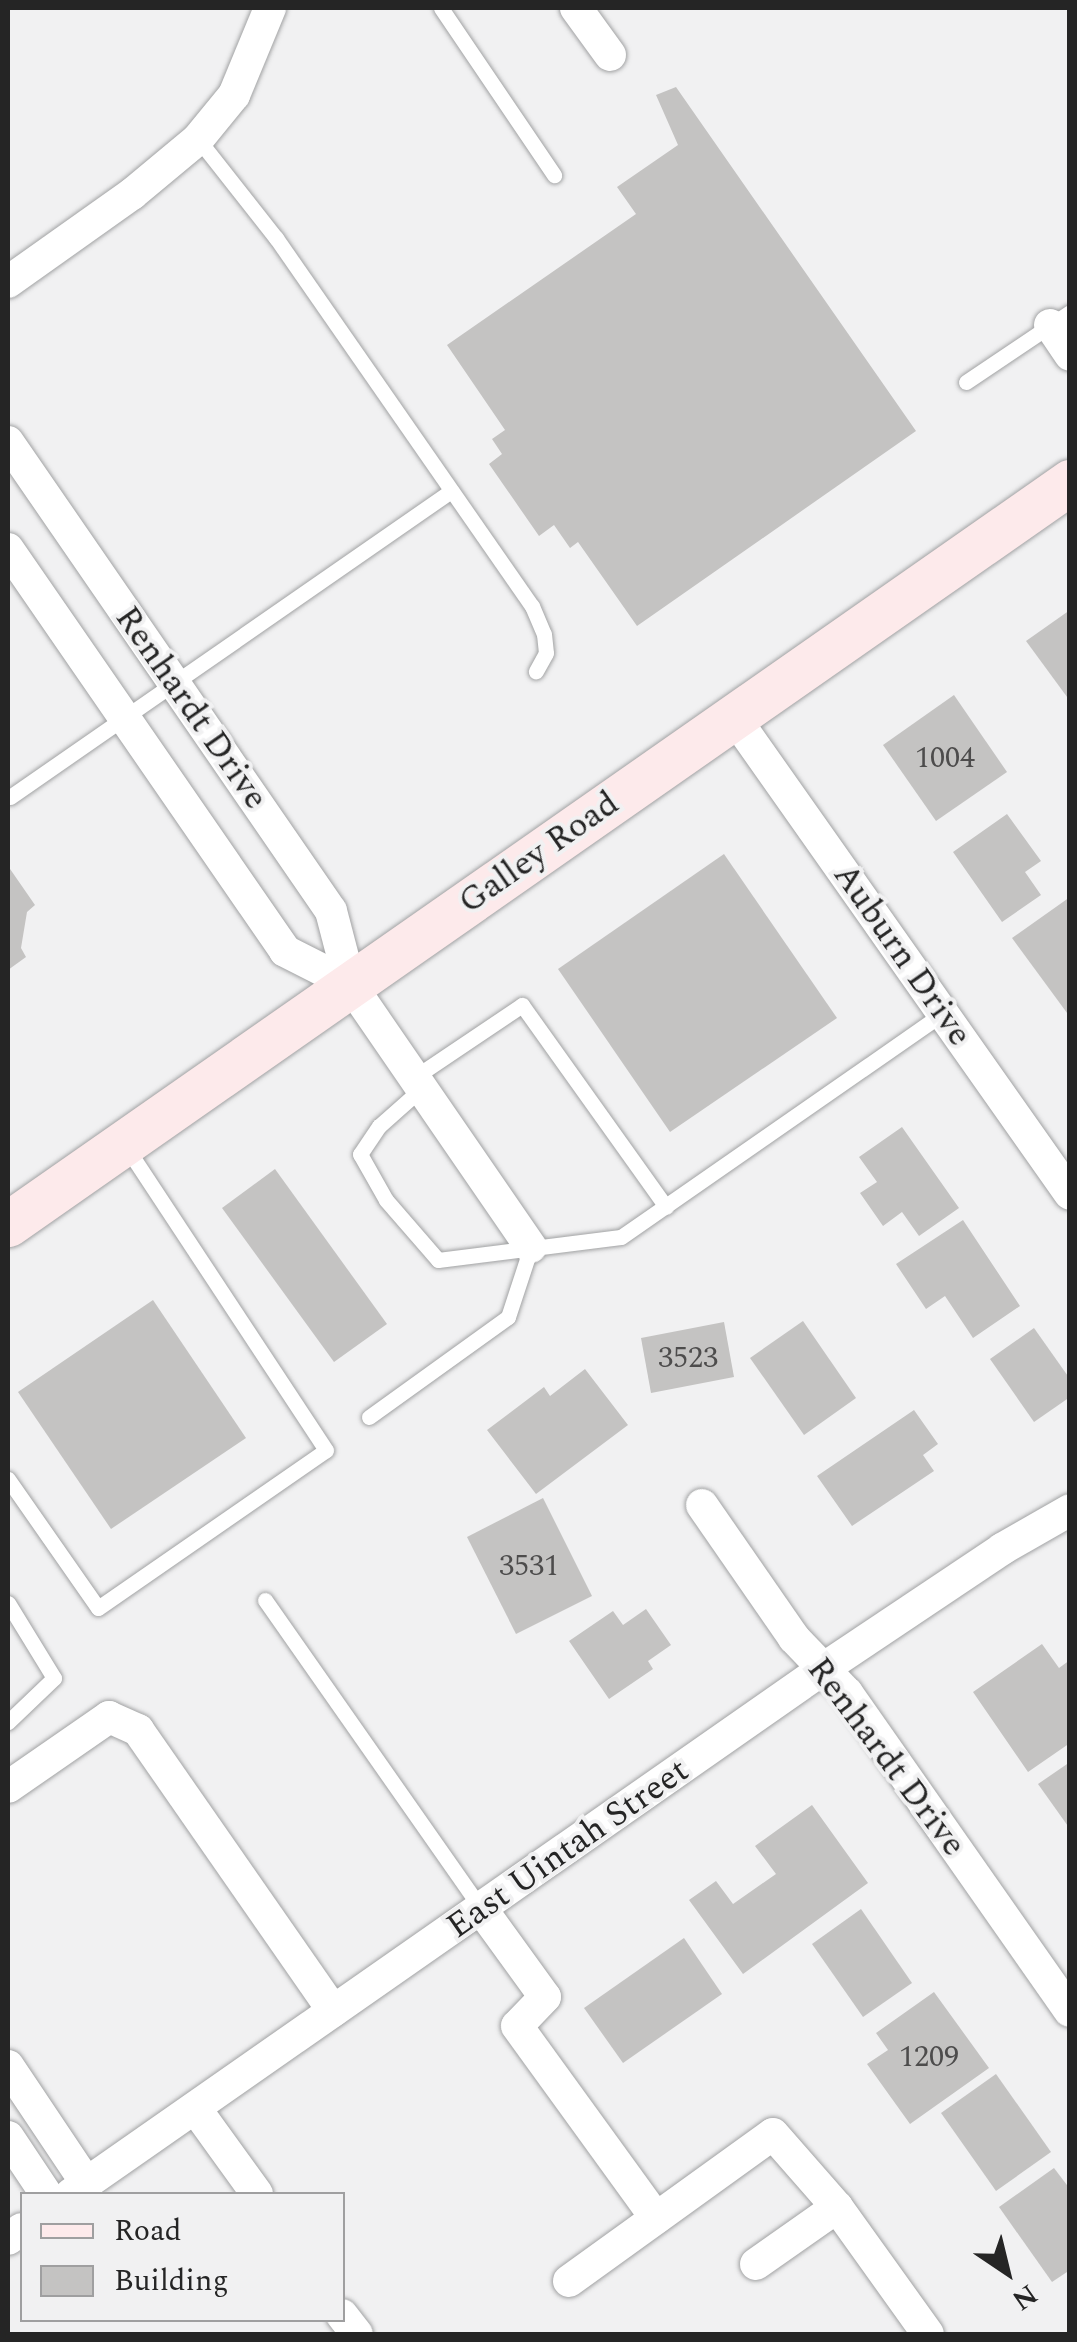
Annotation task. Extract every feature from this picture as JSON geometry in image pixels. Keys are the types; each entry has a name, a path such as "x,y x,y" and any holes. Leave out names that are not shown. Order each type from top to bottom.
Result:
{"main road":[{"name":"Galley Road","path":"8,1224 1070,482"}],"street":[{"path":"8,282 132,194 198,139 234,95 270,8"},
{"path":"576,8 610,55"},
{"path":"1060,319 1070,354"},
{"name":"Renhardt Drive","path":"8,442 331,911 350,984 532,1247"},
{"name":"Renhardt Drive","path":"8,549 285,951 350,984"},
{"name":"Auburn Drive","path":"734,717 1070,1194"},
{"name":"Renhardt Drive","path":"702,1506 794,1638 854,1703 1070,2011"},
{"name":"East Uintah Street","path":"79,2189 823,1669 1002,1549 1070,1510"},
{"path":"8,1787 108,1716 138,1730 333,2011"},
{"path":"482,1910 545,1997 518,2026 656,2218"},
{"path":"8,2066 79,2189"},
{"path":"195,2108 255,2192"},
{"path":"569,2281 773,2134 838,2208 928,2334"},
{"path":"8,2137 45,2192"},
{"path":"756,2264 838,2208"}],"lane":[{"path":"441,8 554,176"},
{"path":"198,139 276,238 532,606 544,634 546,653 536,671"},
{"path":"966,382 1060,319"},
{"path":"10,797 451,491"},
{"path":"666,1208 522,1005 418,1083 360,1154 386,1200 438,1260 621,1237 666,1208 943,1014"},
{"path":"8,1479 98,1608 326,1450 124,1142"},
{"path":"369,1417 508,1317 532,1247"},
{"path":"265,1600 482,1910"},
{"path":"8,1603 54,1678 8,1722"}],"building":[{"path":"676,87 916,431 637,626 578,542 570,548 554,525 539,536 489,464 502,454 492,439 505,430 447,345 636,214 617,187 678,145 656,95"},
{"path":"1070,610 1070,701 1026,641"},
{"path":"954,695 1007,772 936,821 883,745"},
{"path":"1007,814 1041,861 1025,872 1041,895 1002,922 953,852"},
{"path":"724,854 837,1018 670,1132 558,969"},
{"path":"8,866 35,905 27,912 21,948 26,957 8,970"},
{"path":"1070,897 1070,1017 1012,938"},
{"path":"902,1127 959,1208 919,1236 902,1212 883,1226 860,1193 877,1182 859,1157"},
{"path":"275,1169 387,1324 334,1362 222,1208"},
{"path":"963,1220 1020,1306 973,1338 945,1296 926,1309 896,1264"},
{"path":"153,1300 246,1438 111,1529 18,1392"},
{"path":"803,1321 856,1398 804,1435 750,1358"},
{"path":"724,1322 734,1377 651,1393 641,1338"},
{"path":"1034,1328 1070,1379 1070,1397 1034,1422 990,1359"},
{"path":"585,1369 628,1425 536,1494 487,1430 544,1387 550,1396"},
{"path":"914,1410 938,1444 923,1455 934,1471 852,1526 817,1476"},
{"path":"543,1498 592,1596 516,1634 467,1537"},
{"path":"646,1609 671,1645 648,1661 653,1669 609,1699 569,1641 613,1611 623,1625"},
{"path":"1042,1644 1059,1668 1070,1660 1070,1743 1028,1772 973,1692"},
{"path":"1070,1762 1070,1829 1038,1784"},
{"path":"812,1805 868,1883 743,1974 689,1900 716,1881 733,1904 776,1874 755,1846"},
{"path":"861,1909 912,1983 863,2017 812,1944"},
{"path":"684,1938 722,1994 623,2063 584,2008"},
{"path":"934,1992 989,2068 910,2124 867,2064 888,2050 876,2033"},
{"path":"996,2074 1051,2152 996,2191 941,2113"},
{"path":"1054,2168 1070,2189 1070,2270 1052,2282 999,2207"}]}
